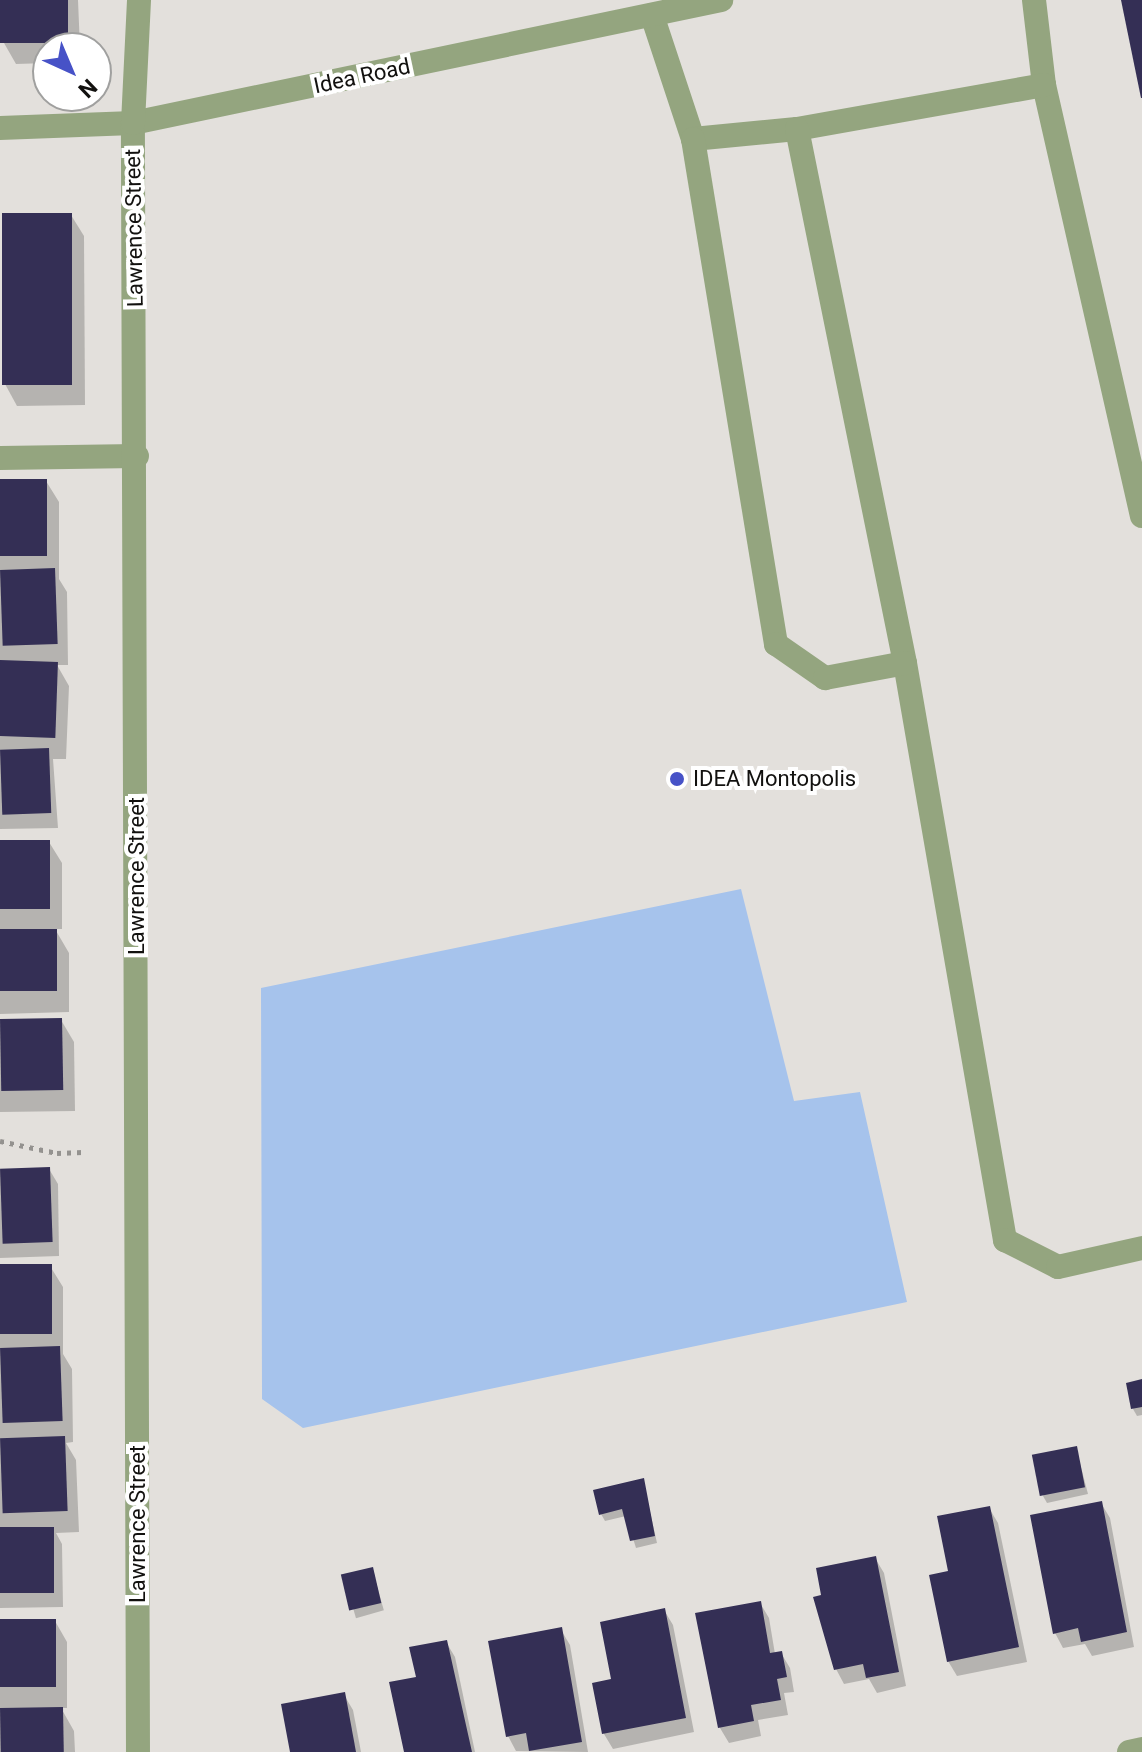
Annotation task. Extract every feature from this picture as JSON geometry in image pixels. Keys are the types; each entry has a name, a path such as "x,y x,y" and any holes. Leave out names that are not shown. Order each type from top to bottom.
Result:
{"street":[{"name":"Lawrence Street","path":"138,1752 137,456 133,123 139,0"},
{"name":"Idea Road","path":"0,128 133,123 721,0"},
{"path":"1034,0 1044,85 1142,516"},
{"path":"652,15 693,139 776,644 825,678 905,663"},
{"path":"693,139 797,129 1044,85"},
{"path":"797,129 905,663 1005,1240 1058,1267 1142,1248"},
{"path":"0,458 137,456"},
{"path":"1129,1752 1142,1749"}],"path":[{"path":"0,1141 57,1153 83,1152"}],"water":[{"path":"741,889 794,1101 860,1092 907,1302 303,1428 262,1399 261,988"}],"building":[{"path":"0,0 68,0 68,32 32,32 32,43 0,43"},
{"path":"1121,0 1142,0 1142,98 1141,98"},
{"path":"2,213 72,213 72,385 2,385"},
{"path":"0,479 47,479 47,556 0,556"},
{"path":"55,568 58,644 3,646 0,570"},
{"path":"0,660 58,662 55,738 0,736"},
{"path":"49,748 51,813 2,815 0,750"},
{"path":"0,840 50,840 50,909 0,909"},
{"path":"0,929 57,929 57,991 0,991"},
{"path":"62,1018 63,1090 1,1091 0,1019"},
{"path":"50,1167 53,1242 3,1244 0,1169"},
{"path":"0,1264 52,1264 52,1334 0,1334"},
{"path":"60,1346 63,1421 3,1423 0,1348"},
{"path":"1142,1379 1142,1407 1131,1409 1126,1383"},
{"path":"65,1436 68,1511 3,1513 0,1438"},
{"path":"1077,1446 1085,1487 1040,1496 1032,1455"},
{"path":"644,1478 655,1536 630,1541 622,1509 599,1515 593,1490"},
{"path":"1102,1501 1127,1632 1081,1642 1078,1628 1053,1634 1030,1515"},
{"path":"990,1506 1019,1647 947,1662 929,1575 948,1571 937,1516"},
{"path":"0,1527 54,1527 54,1593 0,1593"},
{"path":"876,1556 899,1672 866,1678 863,1664 834,1670 813,1597 821,1595 816,1568"},
{"path":"373,1567 381,1603 349,1610 341,1574"},
{"path":"761,1601 770,1653 782,1651 787,1677 777,1679 781,1700 751,1705 754,1721 718,1728 695,1613"},
{"path":"665,1608 686,1718 602,1734 592,1683 611,1679 600,1622"},
{"path":"0,1619 56,1619 56,1687 0,1687"},
{"path":"562,1627 582,1742 529,1751 526,1733 506,1737 488,1641"},
{"path":"447,1640 472,1752 404,1752 389,1682 416,1677 409,1647"},
{"path":"345,1692 356,1752 290,1752 281,1704"},
{"path":"63,1707 64,1752 1,1752 0,1708"}],"place":[{"name":"IDEA Montopolis","path":"677,779"}]}
